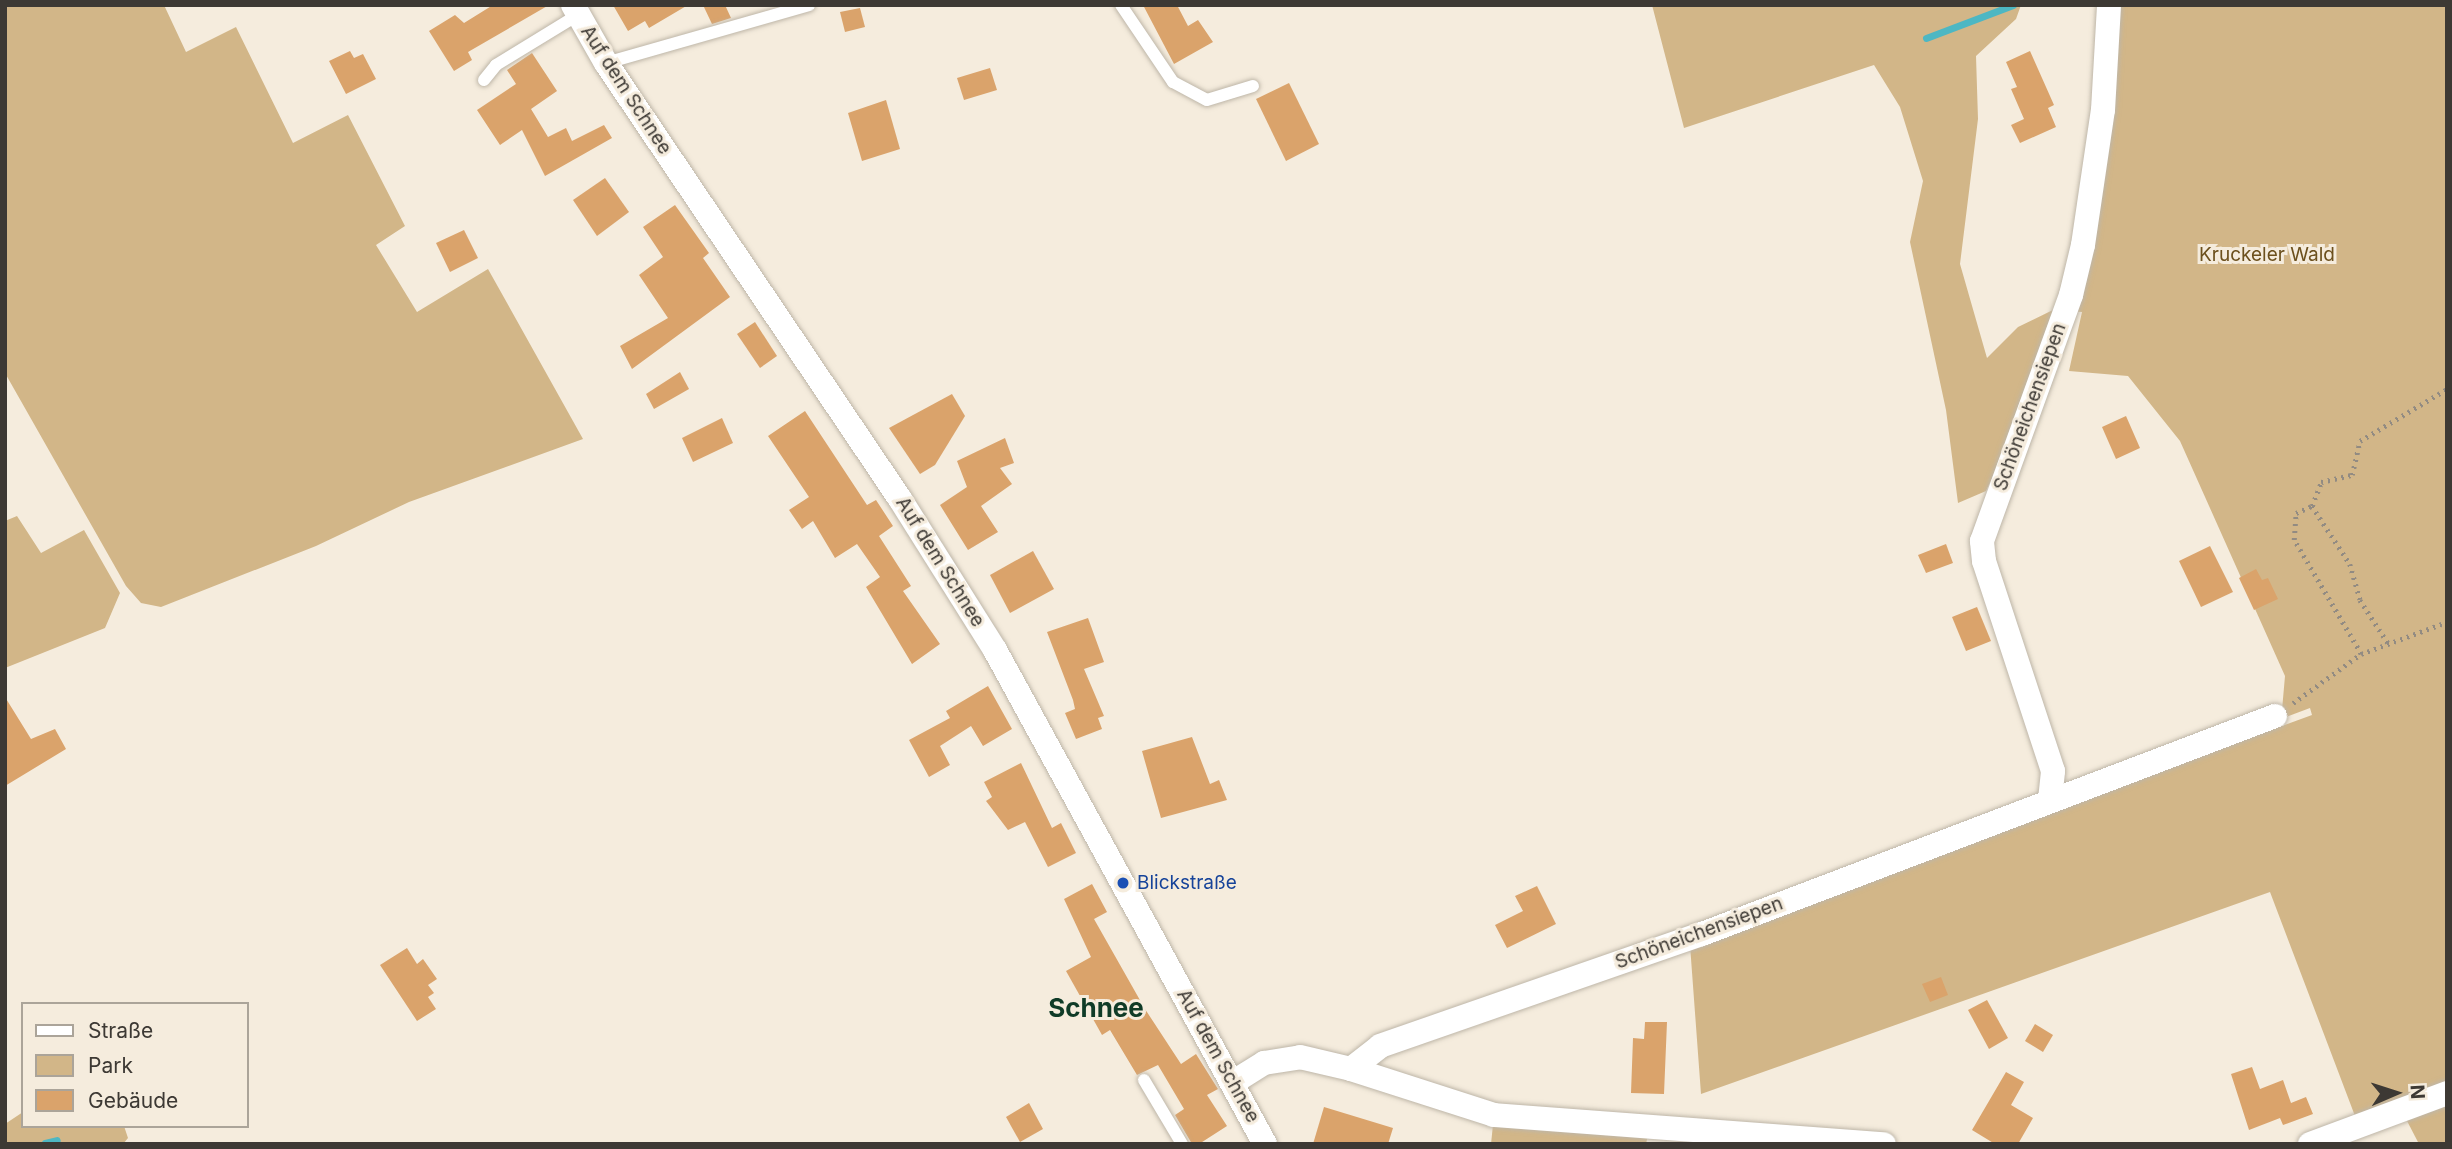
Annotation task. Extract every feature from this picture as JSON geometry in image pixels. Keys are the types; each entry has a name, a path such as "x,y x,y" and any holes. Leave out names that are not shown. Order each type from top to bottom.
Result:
{"street":[{"name":"Schöneichensiepen","path":"2050,800 2053,771 1984,561 1982,541 2071,295 2083,245 2103,110 2109,5"},
{"name":"Auf dem Schnee","path":"575,10 606,63 900,499 995,650 1265,1144"},
{"name":"Schöneichensiepen","path":"1351,1069 1380,1046 1702,933 2275,716"},
{"path":"1232,1083 1264,1063 1284,1058 1351,1069 1494,1115 1884,1144"},
{"path":"2310,1144 2447,1093"}],"lane":[{"path":"606,63 809,5"},
{"path":"1121,5 1173,82 1207,100 1253,86"},
{"path":"484,80 496,65 575,10"},
{"path":"1144,1080 1182,1144"}],"path":[{"path":"2361,654 2294,540 2296,513 2312,506 2320,482 2352,475 2360,440 2447,389"},
{"path":"2312,506 2350,564 2360,600 2388,643"},
{"path":"2275,716 2361,654 2447,622"}],"green space":[{"path":"5,5 164,5 186,52 236,27 293,143 348,115 405,226 376,245 417,312 488,269 583,439 409,502 316,546 161,607 141,603 126,586 5,373"},
{"path":"1652,5 2021,5 2016,19 1976,56 1978,119 1960,264 1987,358 2018,327 2057,308 2020,417 1986,491 1958,503 1946,410 1910,242 1923,181 1900,107 1874,65 1684,128"},
{"name":"Kruckeler Wald","path":"2114,5 2447,5 2447,1081 2355,1116 2270,892 1701,1094 1690,945 2312,715 2310,708 2270,723 2282,710 2285,676 2180,441 2128,376 2069,371 2082,312 2070,311"},
{"path":"17,516 41,553 84,530 120,593 105,628 5,668 5,521"},
{"path":"2447,1104 2447,1144 2419,1144 2406,1119"},
{"path":"21,1113 21,1128 125,1128 128,1138 123,1144 5,1144 5,1124"},
{"path":"1494,1115 1650,1126 1646,1144 1491,1144"}],"building":[{"path":"493,5 549,5 468,52 472,60 454,71 429,31 455,15 464,23"},
{"path":"613,5 688,5 649,28 645,21 628,31"},
{"path":"703,5 725,5 731,18 712,24"},
{"path":"1143,5 1177,5 1188,26 1198,20 1213,42 1174,64"},
{"path":"860,8 865,27 845,32 840,12"},
{"path":"350,51 354,58 363,54 376,79 346,94 329,61"},
{"path":"2030,51 2054,105 2048,108 2056,127 2020,143 2011,125 2024,119 2011,89 2017,87 2006,62"},
{"path":"532,53 557,91 531,109 548,137 566,128 572,141 604,125 612,138 545,176 522,130 500,145 477,110 516,84 507,70"},
{"path":"990,68 997,90 964,100 957,78"},
{"path":"1289,83 1319,144 1286,161 1256,99"},
{"path":"886,100 900,149 862,161 848,113"},
{"path":"605,178 629,212 597,236 573,200"},
{"path":"675,205 709,253 703,258 730,297 632,369 620,346 668,318 639,275 663,257 643,227"},
{"path":"464,230 478,258 450,272 436,243"},
{"path":"755,322 777,356 760,368 737,334"},
{"path":"680,372 689,389 654,409 646,394"},
{"path":"952,394 965,416 935,465 920,474 889,428"},
{"path":"805,411 867,505 876,500 893,526 879,536 911,586 903,591 940,644 912,664 866,587 880,577 857,544 835,558 813,521 802,529 789,510 809,497 768,436"},
{"path":"2126,416 2140,448 2116,459 2102,427"},
{"path":"722,418 733,443 693,462 682,438"},
{"path":"1005,438 1014,463 1000,468 1012,484 981,506 998,532 968,550 940,505 967,487 957,461"},
{"path":"1946,544 1953,563 1926,573 1918,555"},
{"path":"2210,546 2233,592 2201,607 2179,561"},
{"path":"1033,551 1054,589 1010,613 990,575"},
{"path":"2256,569 2262,580 2268,578 2278,599 2254,610 2239,578"},
{"path":"1977,607 1991,641 1966,651 1952,617"},
{"path":"1088,618 1104,662 1084,669 1104,716 1098,718 1102,729 1076,739 1065,713 1075,709 1073,700 1047,632"},
{"path":"988,686 1012,729 983,746 971,726 940,746 950,765 929,777 909,740 950,718 946,711"},
{"path":"5,697 31,739 55,729 66,749 5,786"},
{"path":"1192,737 1210,784 1219,780 1227,800 1161,818 1142,751"},
{"path":"1021,763 1052,828 1061,823 1076,853 1048,867 1025,822 1008,830 986,801 992,797 984,782"},
{"path":"1092,884 1107,912 1094,919 1145,1009 1181,1064 1196,1054 1218,1089 1207,1095 1227,1126 1199,1144 1192,1144 1175,1115 1184,1109 1158,1065 1137,1075 1110,1030 1102,1035 1066,971 1091,957 1064,899"},
{"path":"1537,886 1556,924 1507,948 1495,925 1523,911 1515,896"},
{"path":"407,948 417,964 423,959 437,979 428,985 434,993 428,997 436,1009 417,1021 380,965"},
{"path":"1941,977 1948,995 1930,1002 1922,984"},
{"path":"1987,1000 2008,1038 1989,1049 1968,1010"},
{"path":"1645,1022 1667,1022 1664,1094 1631,1093 1633,1038 1644,1039"},
{"path":"2035,1024 2053,1035 2043,1052 2025,1041"},
{"path":"2252,1067 2260,1089 2283,1080 2291,1103 2306,1097 2313,1114 2283,1125 2280,1118 2249,1130 2231,1074"},
{"path":"2006,1072 2024,1082 2011,1105 2033,1118 2018,1144 1995,1144 1972,1130"},
{"path":"1029,1103 1043,1129 1020,1142 1006,1117"},
{"path":"1324,1107 1393,1128 1388,1144 1313,1144"}],"waterway":[{"path":"1926,38 2013,5"},
{"path":"45,1143 57,1140"}],"place":[{"name":"Blickstraße","path":"1123,883"}],"district":[{"name":"Schnee","path":"1096,1008"}]}
